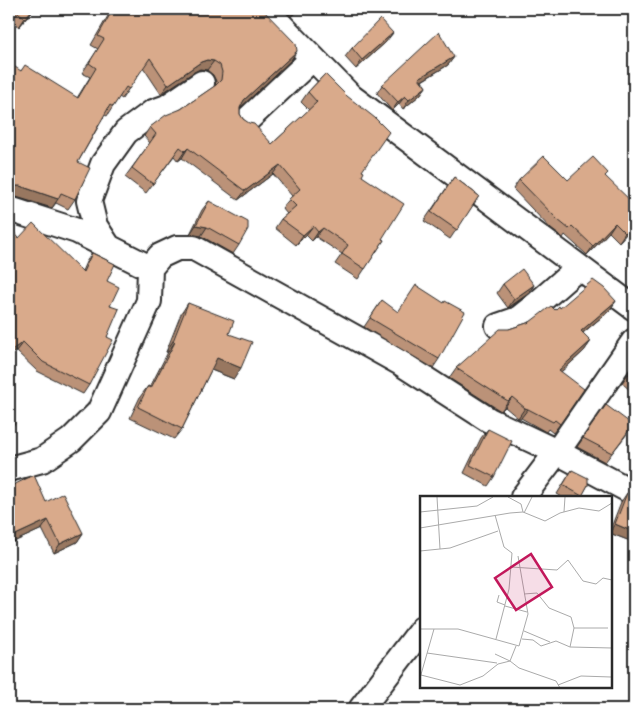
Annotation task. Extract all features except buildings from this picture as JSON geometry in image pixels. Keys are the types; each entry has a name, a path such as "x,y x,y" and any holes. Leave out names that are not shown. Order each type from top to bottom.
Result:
{"street":[{"path":"265,9 350,96 634,308"},
{"path":"247,120 313,58"},
{"path":"116,251 96,226 89,201 103,164 126,132 153,112 167,107 202,83"},
{"path":"9,209 77,231 150,268"},
{"path":"9,469 42,460 71,440 99,412 149,301 150,268 160,256 178,248 194,248 399,362 489,420 557,452 634,493"},
{"path":"498,326 518,319 578,268"},
{"path":"524,496 557,452 634,341"},
{"path":"361,709 420,632"}]}
